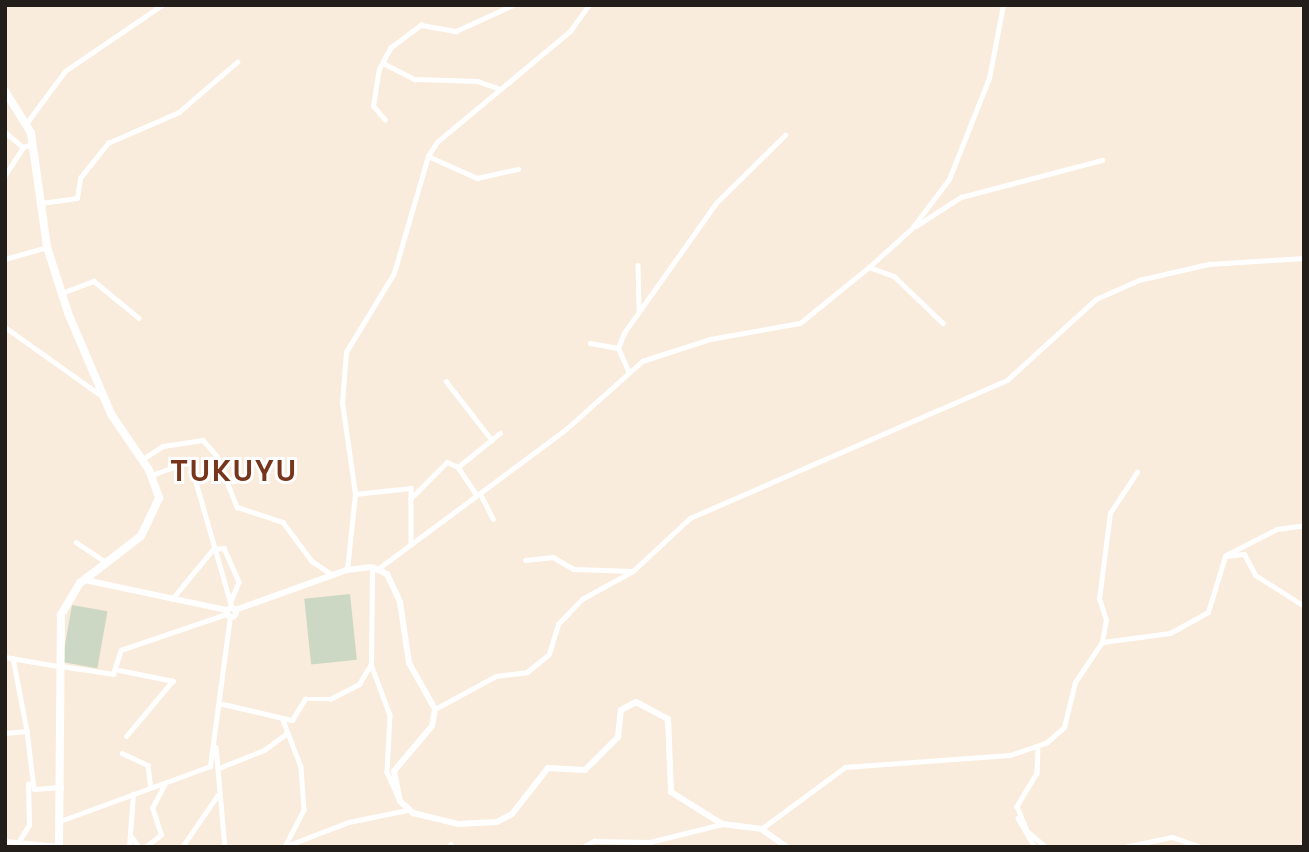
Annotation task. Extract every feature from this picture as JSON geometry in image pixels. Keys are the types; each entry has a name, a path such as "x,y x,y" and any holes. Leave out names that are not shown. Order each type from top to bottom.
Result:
{"highway":[{"path":"5,91 28,121 34,144 47,247 62,294 103,396 152,475 159,498 153,522 85,580 61,615 57,666 62,786 59,846"}],"main road":[{"path":"85,580 230,610 331,574 376,568 395,585 410,663 435,709 432,726 394,771 400,801 407,810 458,824 497,822 520,805 548,768 585,770 618,737 621,710 636,702 668,719 671,792 722,824 761,828 787,847"}],"street":[{"path":"28,121 65,71 162,5"},
{"path":"385,120 373,107 383,63 421,25 456,31 513,5"},
{"path":"347,570 355,494 342,403 346,352 394,273 428,156 437,142 570,31 589,5"},
{"path":"912,228 949,179 972,132 1003,5"},
{"path":"41,203 77,198 80,178 108,143 179,112 237,61"},
{"path":"383,63 415,79 477,81 500,89"},
{"path":"5,132 23,146"},
{"path":"618,348 639,311 716,203 785,135"},
{"path":"5,175 23,146 34,144"},
{"path":"428,156 477,178 519,169"},
{"path":"400,801 387,772 390,715 371,664 376,568 411,545 629,373 666,351 800,323 912,228 961,197 1102,160"},
{"path":"5,259 47,247"},
{"path":"435,709 496,676 527,672 549,654 558,624 582,599 633,571 690,518 711,514 787,471 1007,380 1096,299 1139,280 1209,264 1304,258"},
{"path":"638,265 639,311"},
{"path":"869,267 894,276 943,323"},
{"path":"62,294 94,281 139,317"},
{"path":"5,327 103,396"},
{"path":"590,343 618,348"},
{"path":"618,348 629,373"},
{"path":"446,381 492,440"},
{"path":"458,467 500,433"},
{"path":"142,460 192,438 210,445 237,507 283,522 312,561 331,574"},
{"path":"152,475 190,461 230,610"},
{"path":"409,500 447,462 458,467 494,519"},
{"path":"761,828 845,767 1010,755 1038,746 1064,727 1075,682 1102,642 1106,620 1099,599 1110,513 1137,472"},
{"path":"355,494 407,485 411,545"},
{"path":"1102,642 1170,633 1208,612 1225,556 1277,529 1304,525"},
{"path":"76,542 106,562"},
{"path":"60,821 210,766 223,704 230,610 239,582 226,549 214,549 172,599"},
{"path":"1225,556 1244,554 1255,575 1304,606"},
{"path":"525,560 553,557 574,569 633,571"},
{"path":"118,670 121,650 230,610"},
{"path":"5,657 57,666 118,670 173,681 127,736"},
{"path":"13,658 27,731 29,825 19,841"},
{"path":"223,704 292,720 305,699 330,699 359,684 371,664"},
{"path":"283,720 302,767 304,810 285,847"},
{"path":"5,733 27,731"},
{"path":"219,768 264,750 287,733"},
{"path":"1035,847 1018,814 1019,799 1037,773 1038,746"},
{"path":"216,747 225,847"},
{"path":"121,752 148,765 151,788"},
{"path":"28,783 47,791 62,786"},
{"path":"145,847 161,835 152,808 165,784"},
{"path":"182,847 220,792"},
{"path":"129,847 132,837 133,794"},
{"path":"285,847 349,822 407,810"},
{"path":"1018,814 1046,847"},
{"path":"583,847 594,841 650,842 722,824"},
{"path":"132,837 139,847"},
{"path":"1124,847 1172,837 1201,847"},
{"path":"6,842 59,846"}],"green space":[{"path":"350,594 357,660 311,664 304,599"},
{"path":"72,605 107,611 97,668 62,662"}],"district":[{"name":"TUKUYU","path":"234,471"}]}
